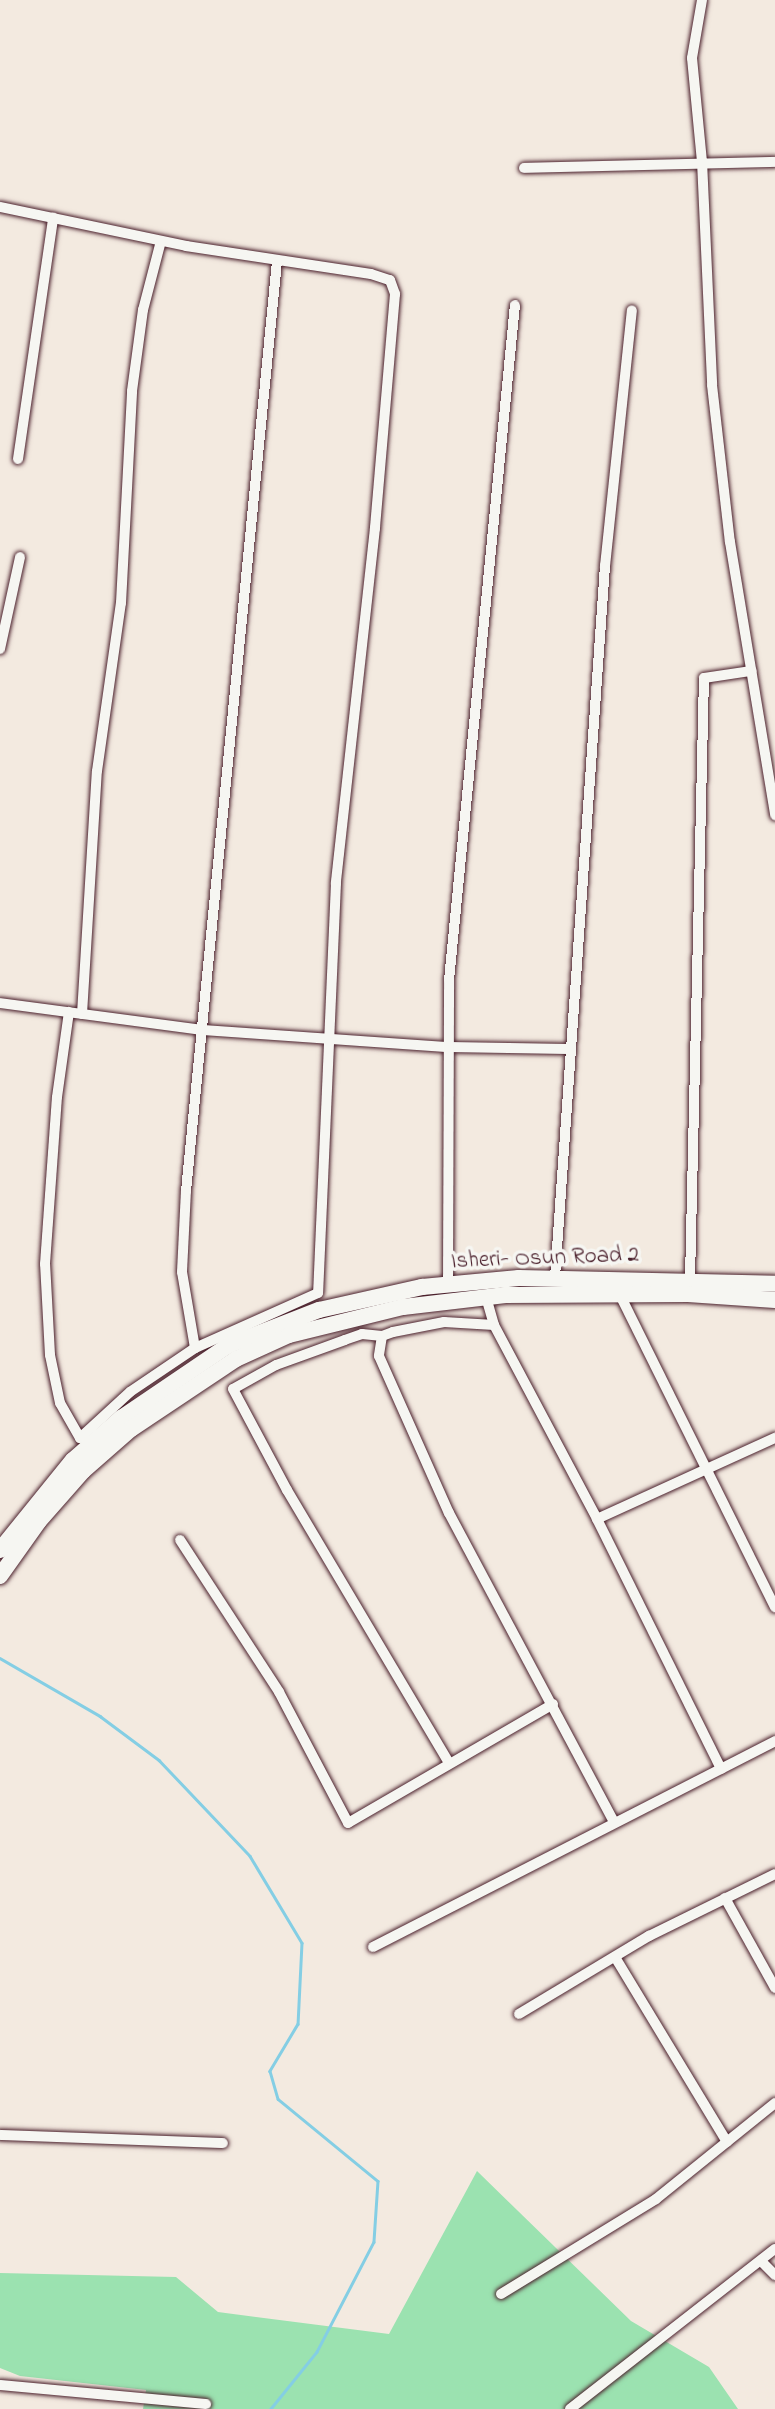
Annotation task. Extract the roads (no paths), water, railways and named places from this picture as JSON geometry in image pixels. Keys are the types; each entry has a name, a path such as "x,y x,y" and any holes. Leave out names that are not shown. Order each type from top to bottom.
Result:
{"main road":[{"name":"Isheri- Osun Road 2","path":"0,1550 73,1461 121,1418 229,1345 319,1310 448,1285 555,1277 690,1279 774,1294"},
{"path":"0,1576 74,1481 131,1429 236,1359 289,1335 402,1307 486,1297 619,1293 774,1294"}],"street":[{"path":"702,0 692,58 702,161 712,385 730,542 775,815"},
{"path":"524,168 702,161 775,162"},
{"path":"0,206 161,241 277,262 371,274 390,279 395,294 375,528 337,883 327,1038 318,1293 195,1348 130,1392 80,1438 60,1403 50,1354 45,1264 57,1097 69,1012"},
{"path":"18,459 53,218"},
{"path":"82,1014 97,771 121,603 132,391 143,310 161,241"},
{"path":"195,1348 182,1272 215,866 232,742 251,542 253,472 277,262"},
{"path":"448,1285 445,1194 451,954 515,305"},
{"path":"555,1277 568,1049 606,566 632,310"},
{"path":"0,649 20,557"},
{"path":"690,1279 704,678 751,671"},
{"path":"0,1003 203,1030 449,1047 568,1049"},
{"path":"619,1293 775,1607"},
{"path":"486,1297 494,1325 597,1519 721,1769"},
{"path":"449,1763 287,1490 233,1388 276,1366 362,1334 382,1336 424,1324 494,1325"},
{"path":"382,1336 379,1356 397,1404 449,1513 614,1822"},
{"path":"597,1519 708,1472 775,1438"},
{"path":"180,1540 279,1692 346,1821 351,1823 553,1704"},
{"path":"373,1947 775,1741"},
{"path":"519,2014 615,1957 775,1874"},
{"path":"725,1898 775,1988"},
{"path":"615,1957 727,2142"},
{"path":"501,2294 618,2225 775,2103"},
{"path":"0,2135 223,2143"},
{"path":"570,2409 775,2249"},
{"path":"761,2261 775,2275"},
{"path":"0,2385 206,2404"}],"waterway":[{"path":"0,1658 100,1716 159,1760 250,1856 302,1943 298,2024 270,2071 278,2099 378,2181 374,2242 317,2352 271,2409"}]}
